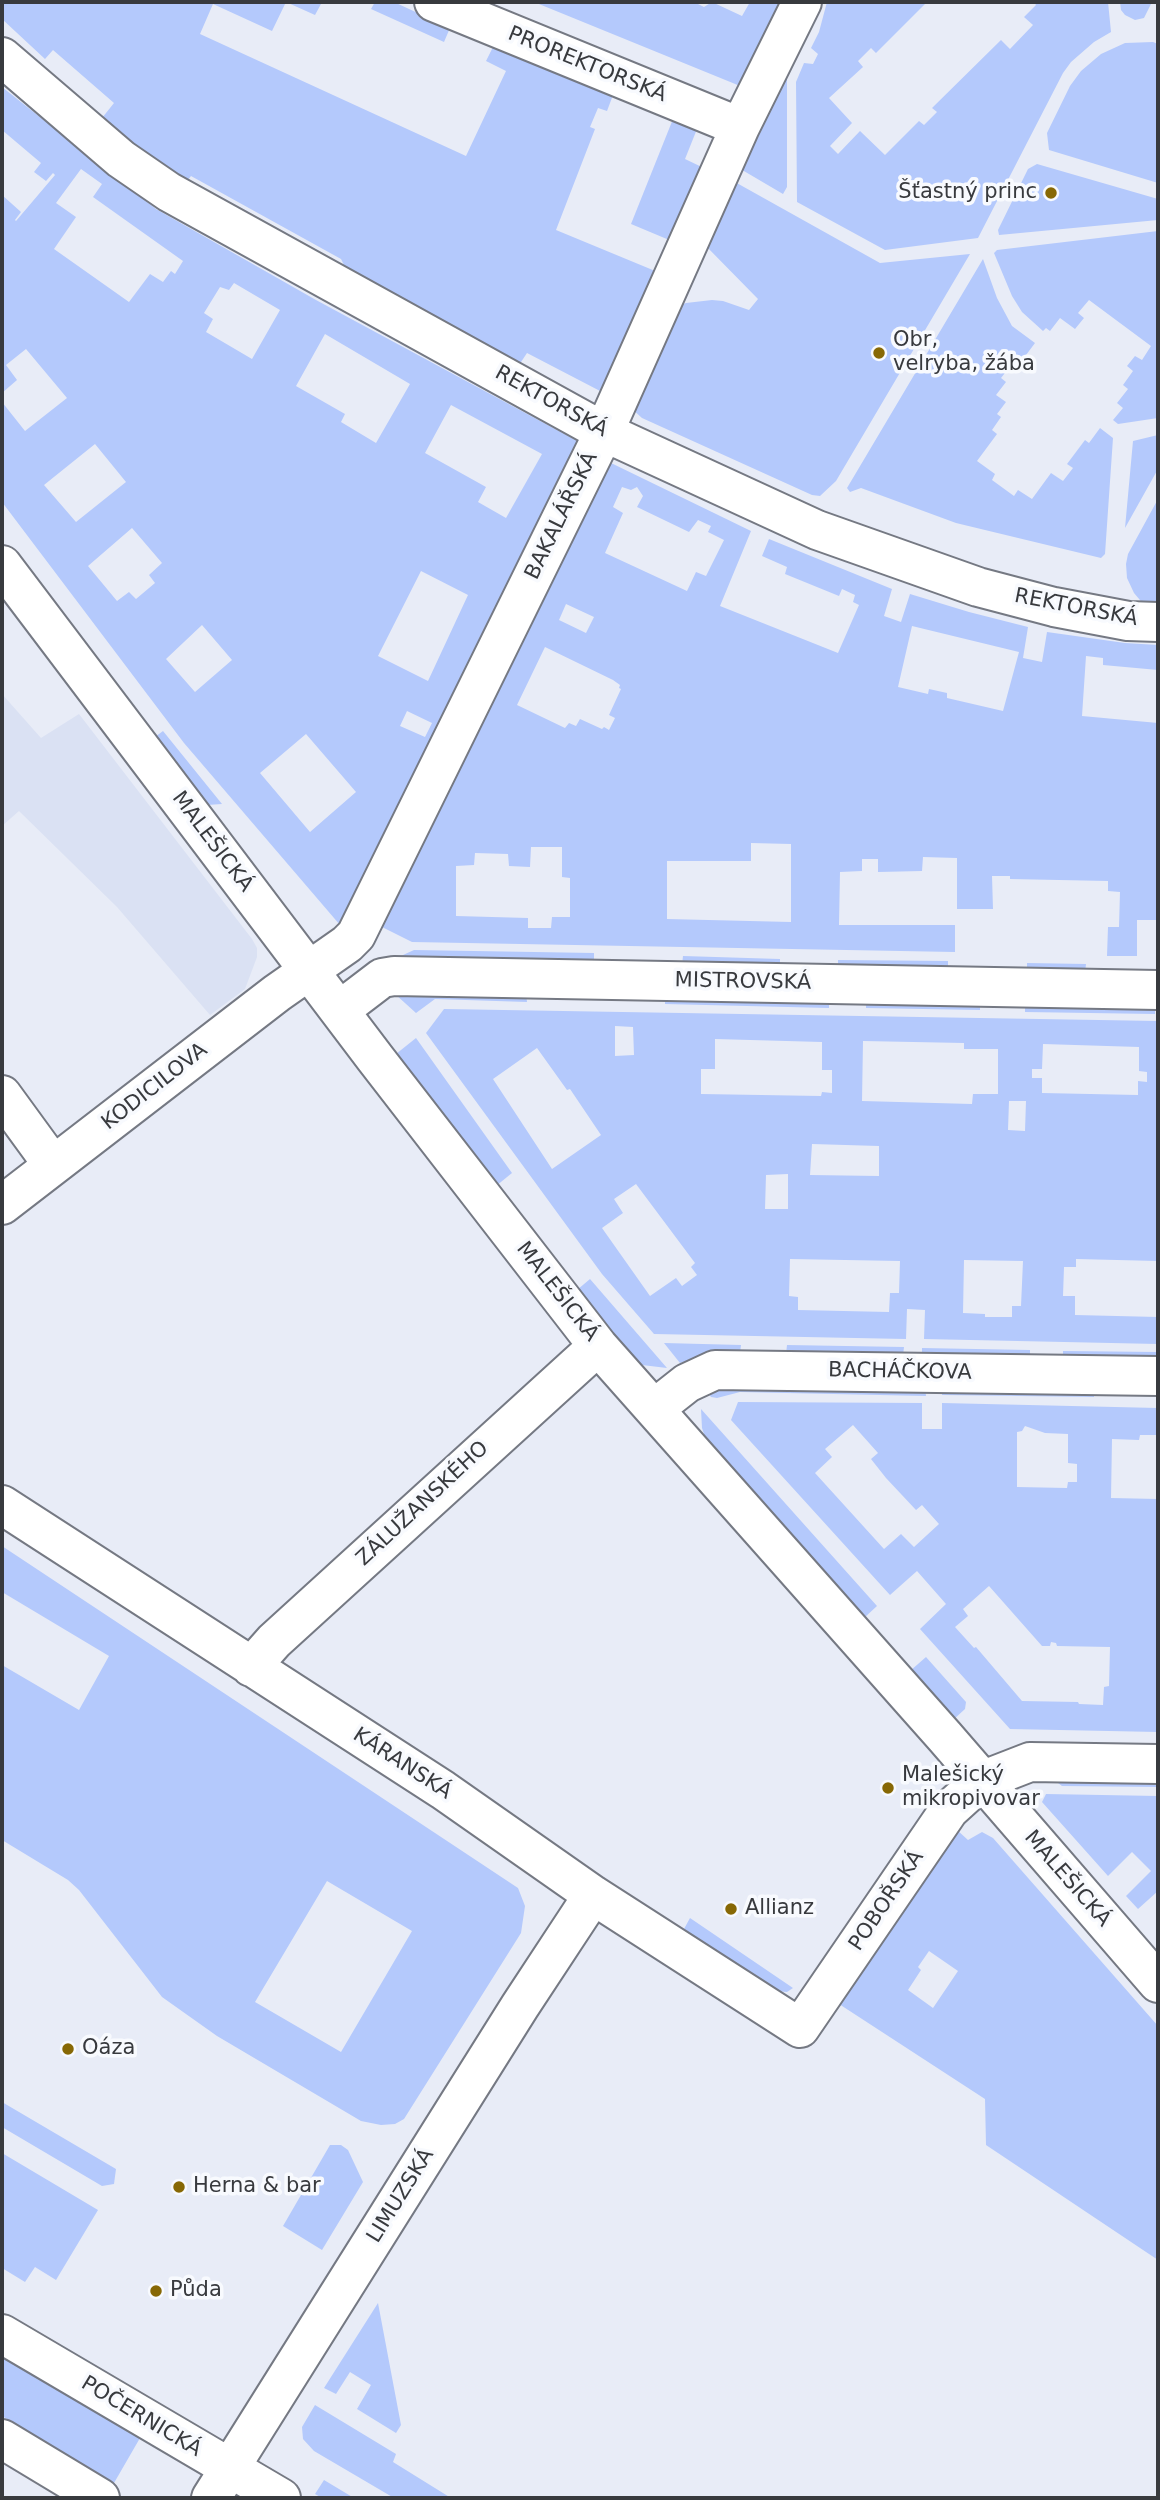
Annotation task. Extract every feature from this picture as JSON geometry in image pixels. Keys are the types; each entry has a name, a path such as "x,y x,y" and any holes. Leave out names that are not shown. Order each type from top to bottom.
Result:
{"street":[{"name":"PROREKTORSKÁ","path":"434,2 740,127"},
{"name":"BAKALÁŘSKÁ","path":"310,971 356,935 604,432 740,127 802,2"},
{"name":"REKTORSKÁ","path":"2,57 121,159 169,192 604,432 817,530 978,587 1054,607 1128,621 1158,622"},
{"name":"MALEŠICKÁ","path":"2,565 598,1346 945,1737 1158,1983"},
{"name":"KODICILOVA","path":"2,1205 276,993 310,971"},
{"name":"MISTROVSKÁ","path":"340,1010 382,978 394,975 1158,990"},
{"path":"2,1095 53,1165"},
{"name":"ZÁLUŽANSKÉHO","path":"251,1667 274,1641 598,1346"},
{"name":"BACHÁČKOVA","path":"654,1409 687,1383 715,1370 1158,1376"},
{"name":"KÁRANSKÁ","path":"2,1505 443,1790 593,1895 800,2028"},
{"path":"981,1780 1030,1762 1158,1764"},
{"name":"POBOŘSKÁ","path":"800,2028 949,1810 981,1780"},
{"name":"LIMUZSKÁ","path":"220,2484 520,2006 593,1895"},
{"name":"POČERNICKÁ","path":"2,2334 220,2484 281,2498"},
{"path":"2,2440 100,2498"}],"shaded area":[{"path":"2,2 286,2 272,31 213,4 200,34 466,156 506,71 486,61 493,47 613,95 607,111 598,108 590,127 595,129 556,230 660,273 602,392 527,353 519,365 350,277 341,259 191,176 184,185 98,123 114,103 53,50 45,59 2,19"},
{"path":"286,2 316,2 321,4 315,15"},
{"path":"375,2 394,2 450,28 444,42 371,9"},
{"path":"534,2 694,2 704,7 712,2 742,16 750,2 788,2 745,88"},
{"path":"827,2 927,2 876,53 871,48 858,61 863,67 829,98 852,123 830,146 838,154 860,131 885,155 919,121 924,125 937,112 932,108 1001,40 1010,49 1033,25 1024,17 1036,5 1034,2 1108,2 1111,32 1094,42 1071,62 1063,73 978,238 885,250 797,202 796,82 804,63 813,64 818,54 811,48 819,32"},
{"path":"1120,2 1152,2 1144,18 1135,20 1125,15"},
{"path":"1125,43 1158,44 1158,183 1049,150 1047,133 1070,86 1081,71 1101,54"},
{"path":"787,66 787,187 783,194 732,164"},
{"path":"2,87 156,209 316,300 581,443 346,932 184,743 2,502 2,402 25,431 67,398 26,349 6,365 17,380 2,393 2,195 21,212 16,221 55,175 53,173 46,181 34,172 41,163 2,130","holes":["81,169 102,184 93,197 183,261 175,274 171,271 163,282 150,274 129,302 54,249 76,217 56,203","234,283 280,310 252,359 206,332 213,319 204,313 220,287 229,290","325,334 410,384 376,443 341,422 345,414 296,386","451,405 542,454 506,518 478,502 486,487 425,453","95,444 126,482 76,522 44,485","132,528 162,563 149,575 155,583 136,599 129,592 117,601 88,566","421,571 468,595 428,681 378,656","202,625 232,660 195,692 166,659","407,711 432,723 425,737 400,726","306,734 356,792 310,832 260,773"]},
{"path":"673,119 697,129 685,159 708,170 674,242 631,224"},
{"path":"1037,164 1158,199 1158,220 999,235 998,230 1028,169"},
{"path":"726,177 880,263 970,254 836,481 820,496 812,495 642,418 632,409 676,307 712,300 749,310 758,299 704,244"},
{"path":"1158,231 1158,418 1118,424 1113,420 1123,408 1117,403 1128,389 1123,385 1133,371 1127,366 1135,356 1142,360 1151,346 1089,300 1078,313 1084,318 1075,329 1060,318 1050,331 1046,328 1043,331 1022,312 1012,296 994,253 997,250"},
{"path":"983,259 997,298 1012,326 1035,343 1026,355 1032,360 1023,372 1012,364 1001,378 1006,382 996,395 1006,402 997,414 1001,417 992,430 997,434 977,461 995,474 992,480 1014,496 1018,490 1032,499 1051,473 1063,481 1073,468 1067,464 1085,440 1089,443 1100,428 1113,438 1105,554 1101,558 956,523 861,488 850,492 847,488"},
{"path":"1158,435 1158,469 1125,528 1133,441"},
{"path":"609,462 751,531 720,606 838,653 859,605 853,602 855,595 842,589 839,596 785,574 787,567 762,556 769,539 892,589 884,616 901,622 910,594 1028,627 1023,658 1042,662 1047,632 1158,645 1158,670 1103,665 1103,658 1086,656 1082,716 1158,723 1158,920 1137,920 1137,956 1107,956 1108,927 1119,927 1120,892 1108,891 1108,881 1010,879 1010,876 992,876 993,909 957,909 957,858 923,857 922,871 878,872 878,859 862,859 862,871 840,872 839,925 955,925 955,952 412,942 380,926","holes":["622,487 631,490 637,487 643,496 637,507 689,532 698,520 711,526 708,532 724,540 706,576 696,572 687,591 605,553 623,513 613,507","566,604 594,617 586,633 559,620","912,626 1019,652 1003,711 947,698 947,693 929,689 928,694 898,687","545,647 613,680 621,689 609,715 615,718 609,730 580,719 576,726 569,723 565,728 517,705","751,843 791,844 791,922 667,919 667,861 751,861","531,847 562,847 562,877 570,878 570,917 552,917 551,928 528,928 528,918 456,916 456,866 474,865 475,853 508,854 509,866 530,867"]},
{"path":"1158,499 1158,606 1145,606 1134,593 1127,578 1126,564 1128,554"},
{"path":"2,694 41,738 79,714 252,939 257,948 257,957 245,989 210,1015 117,907 19,811 2,826"},
{"path":"163,731 222,804 207,805 155,737"},
{"path":"414,950 594,953 594,964 392,960"},
{"path":"683,956 780,959 780,968 682,965"},
{"path":"838,960 948,961 948,970 838,969"},
{"path":"1027,963 1086,964 1085,973 1027,972"},
{"path":"526,993 527,1002 435,999 416,1013 395,994"},
{"path":"665,994 829,998 829,1008 665,1004"},
{"path":"866,998 980,1000 980,1010 866,1008"},
{"path":"1025,1002 1155,1004 1155,1014 1025,1012"},
{"path":"444,1009 1158,1021 1158,1261 1076,1259 1076,1267 1064,1267 1063,1296 1075,1296 1075,1315 1158,1317 1158,1344 924,1339 925,1310 907,1309 906,1339 654,1334 602,1274 426,1033","holes":["615,1026 633,1027 634,1055 615,1056","715,1039 822,1042 822,1070 832,1070 832,1093 822,1092 821,1096 701,1094 701,1069 715,1069","863,1041 964,1043 964,1049 998,1049 998,1094 973,1094 972,1104 862,1101","1043,1044 1139,1047 1139,1071 1147,1072 1147,1082 1138,1081 1138,1095 1042,1093 1042,1078 1032,1078 1032,1069 1042,1069","537,1048 567,1090 570,1089 601,1135 552,1169 493,1079","1009,1101 1026,1101 1025,1131 1008,1130","812,1144 879,1146 879,1176 810,1175","788,1174 788,1209 765,1209 766,1175","636,1184 695,1263 691,1267 697,1275 682,1286 676,1278 650,1296 602,1228 623,1213 614,1199","790,1259 900,1261 899,1293 890,1293 889,1312 798,1310 798,1297 789,1296","964,1260 1023,1261 1021,1306 1012,1306 1012,1317 985,1317 985,1314 963,1313"]},
{"path":"416,1038 512,1173 496,1186 396,1054"},
{"path":"590,1279 667,1368 642,1365 630,1354 577,1290"},
{"path":"664,1343 741,1345 740,1353 709,1354 680,1363"},
{"path":"787,1345 904,1347 903,1356 786,1354"},
{"path":"922,1348 1030,1350 1030,1359 922,1357"},
{"path":"1063,1351 1158,1352 1158,1361 1063,1359"},
{"path":"925,1385 926,1396 740,1392 717,1398 708,1393 711,1388"},
{"path":"942,1386 1094,1388 1094,1397 942,1395"},
{"path":"738,1402 922,1403 922,1429 942,1429 942,1403 1158,1408 1158,1435 1140,1435 1139,1440 1112,1439 1111,1498 1158,1499 1158,1732 1010,1729 920,1629 946,1604 917,1571 890,1595 731,1420","holes":["853,1425 878,1453 871,1459 886,1478 916,1510 922,1505 939,1524 914,1547 901,1534 884,1549 815,1473 832,1457 825,1449","1025,1426 1045,1433 1068,1434 1068,1463 1077,1464 1077,1482 1068,1482 1067,1488 1017,1487 1017,1432 1022,1431","989,1586 1042,1646 1050,1646 1051,1642 1057,1646 1110,1647 1109,1686 1104,1687 1103,1705 1022,1701 976,1647 974,1648 955,1627 968,1616 963,1609"]},
{"path":"701,1409 877,1606 864,1618 706,1440"},
{"path":"2,1546 518,1888 525,1906 521,1933 404,2119 395,2124 381,2125 361,2121 217,2036 162,1997 79,1890 68,1880 2,1840 2,1665 79,1710 109,1656 2,1592","holes":["327,1881 412,1931 341,2052 255,2002"]},
{"path":"926,1657 966,1702 965,1709 953,1720 910,1671"},
{"path":"1058,1777 1158,1778 1158,1787 1062,1786 1058,1783"},
{"path":"1046,1794 1158,1796 1158,1891 1138,1909 1126,1896 1151,1871 1132,1852 1108,1876 1042,1802"},
{"path":"957,1830 968,1840 982,1832 993,1838 1158,2026 1158,2260 986,2145 985,2099 839,2004","holes":["929,1951 958,1971 933,2008 908,1990"]},
{"path":"690,1918 793,1988 787,1992 776,1991 684,1929"},
{"path":"2,2102 116,2169 114,2184 102,2186 2,2127"},
{"path":"330,2145 341,2145 348,2150 363,2182 322,2250 283,2226"},
{"path":"2,2153 98,2210 56,2280 35,2267 25,2282 2,2268"},
{"path":"378,2303 401,2425 396,2433 357,2409 371,2385 350,2372 336,2394 324,2388"},
{"path":"2,2356 140,2438 114,2483 2,2416"},
{"path":"315,2405 396,2454 393,2462 451,2498 394,2498 314,2451 303,2439 302,2427"},
{"path":"324,2480 354,2498 322,2498 315,2494"}],"place":[{"name":"Šťastný princ","path":"1051,193"},
{"name":"Obr, velryba, žába","path":"879,353"},
{"name":"Malešický mikropivovar","path":"888,1788"},
{"name":"Allianz","path":"731,1909"},
{"name":"Oáza","path":"68,2049"},
{"name":"Herna & bar","path":"179,2187"},
{"name":"Půda","path":"156,2291"}]}
